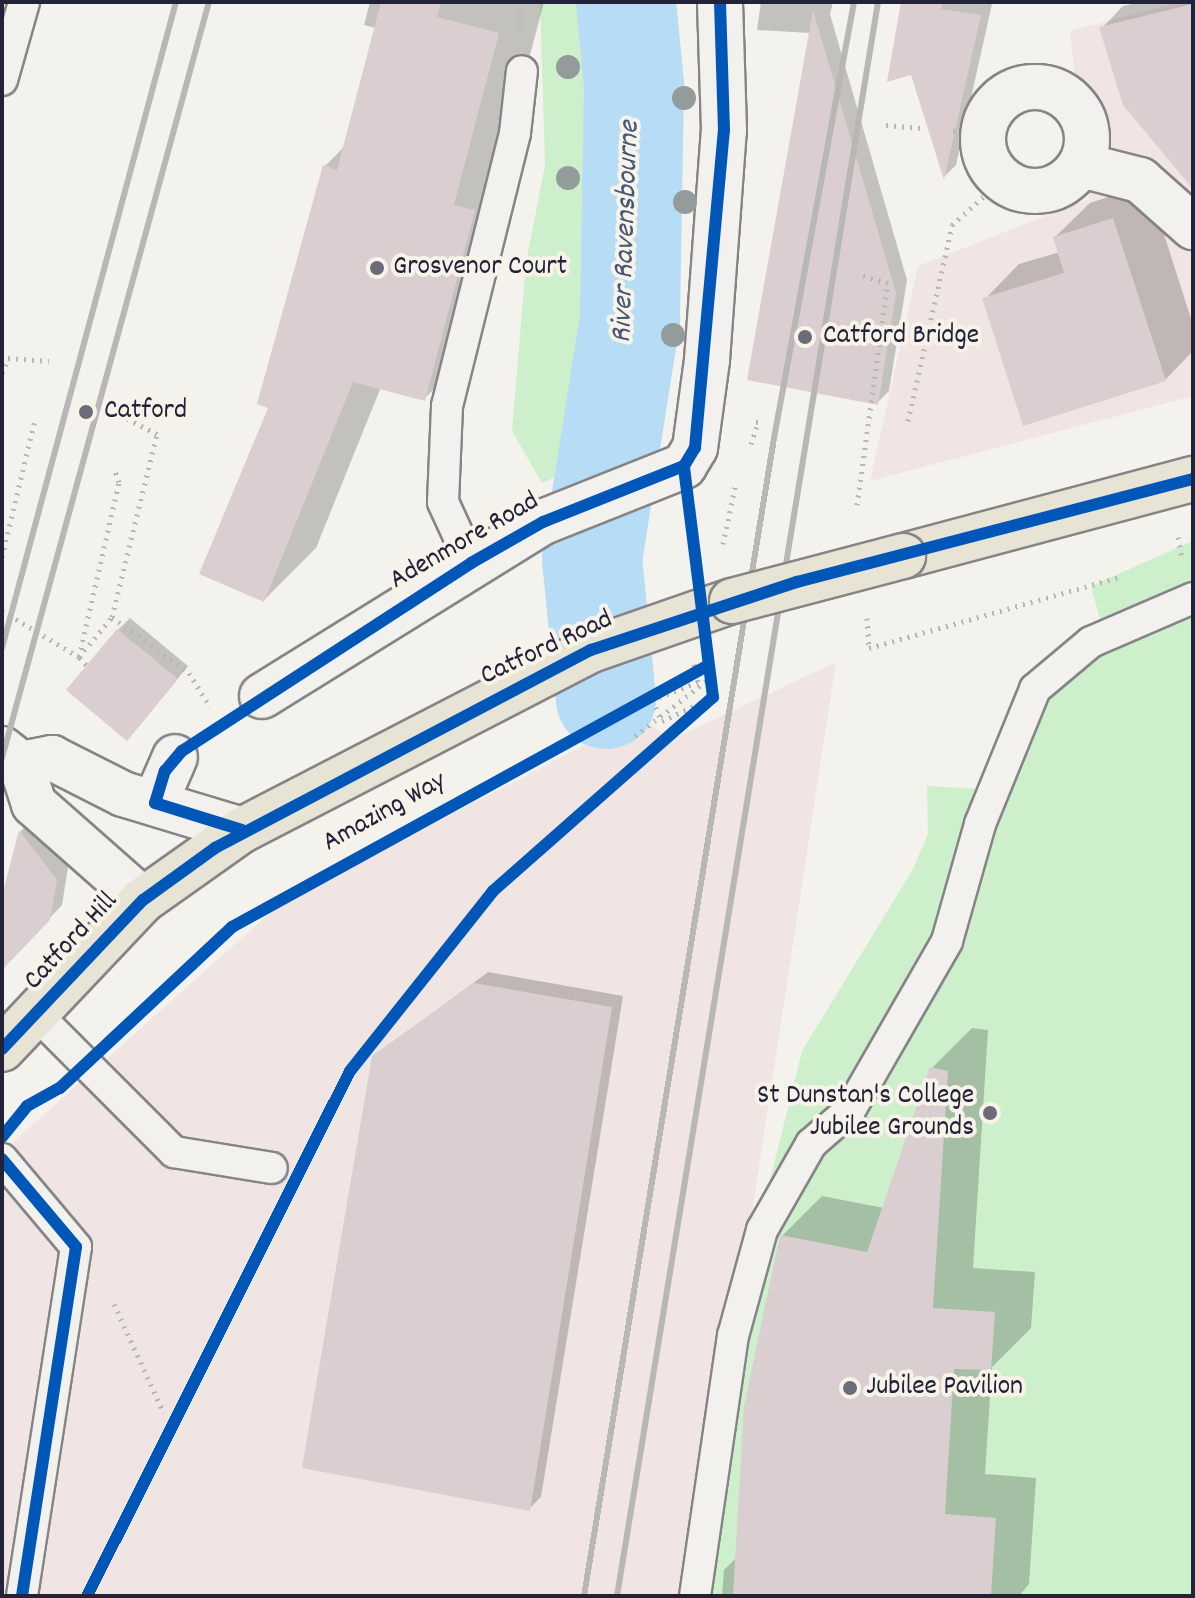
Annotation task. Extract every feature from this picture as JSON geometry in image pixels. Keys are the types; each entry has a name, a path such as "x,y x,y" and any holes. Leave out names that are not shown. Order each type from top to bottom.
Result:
{"highway":[{"name":"Catford Road","path":"143,900 247,827 591,650 797,582 1193,479"},
{"name":"Catford Hill","path":"2,1049 143,900"}],"street":[{"name":"Adenmore Road","path":"262,696 471,563 543,522 684,466 695,448 724,130 720,2"},
{"path":"1058,92 1087,129 1081,165 1070,179 1037,191 1002,180 968,132 1011,93 1058,92"},
{"path":"1081,165 1140,180 1193,227"},
{"path":"143,900 34,804 12,757 52,758 155,803 247,827"},
{"path":"155,803 175,757"}],"lane":[{"path":"2,80 24,2"},
{"path":"471,563 443,502 447,406 515,133 522,71"},
{"path":"695,1596 733,1336 762,1230 811,1144 850,1110 947,941 980,824 1035,689 1091,642 1193,598"},
{"path":"37,1015 174,1152 272,1168"},
{"path":"2,1159 76,1247 22,1596"}],"path":[{"path":"886,125 920,128"},
{"path":"908,421 952,225 1002,180"},
{"path":"857,274 888,283 857,505"},
{"path":"2,373 8,358 49,361"},
{"path":"79,657 112,617 157,434 128,419"},
{"path":"2,557 35,420"},
{"path":"79,657 119,482 115,471"},
{"path":"1167,564 1182,560 1177,532"},
{"path":"866,610 869,648 1137,572"},
{"path":"2,611 79,657 86,665"},
{"path":"112,617 189,673 220,723 262,696"},
{"path":"703,670 713,697 662,721 652,700 698,682 706,651"},
{"path":"634,707 703,670"},
{"path":"635,736 703,670"},
{"path":"106,1287 164,1413"}],"shaded area":[{"path":"1181,2 1193,2 1193,396 870,481 918,266 1089,199 1070,31"},
{"path":"836,662 748,1239 681,1596 2,1596 2,1152 280,904 638,717 673,739"}],"green space":[{"path":"540,2 596,2 601,57 602,172 578,427 582,465 542,483 512,431 526,263 545,165"},
{"name":"St Dunstan's College Jubilee Grounds","path":"1193,541 1193,1596 681,1596 734,1282 771,1176 802,1051 913,869 928,834 927,786 982,789 1083,635 1100,620 1091,586"}],"building":[{"name":"Grosvenor Court","path":"381,2 441,2 437,17 499,33 454,205 475,210 425,401 353,382 264,602 199,574 268,408 257,404 323,165 337,170"},
{"path":"901,2 943,2 941,9 981,15 944,180 911,75 887,82"},
{"path":"1193,4 1193,189 1123,105 1099,27"},
{"path":"813,10 896,293 878,405 747,380"},
{"path":"1113,218 1166,381 1023,426 982,298 1064,273 1053,237"},
{"path":"117,629 178,679 127,741 66,690"},
{"path":"19,830 57,880 50,920 2,970 2,896"},
{"path":"474,983 612,1007 530,1511 302,1468 372,1056"},
{"name":"Jubilee Pavilion","path":"930,1067 948,1071 933,1308 995,1312 991,1370 954,1369 945,1514 996,1518 991,1596 733,1596 744,1406 780,1235 867,1252"}],"waterway":[{"name":"River Ravensbourne","path":"606,699 592,559 630,318 634,85 626,2"}],"railway":[{"path":"2,648 176,2"},
{"path":"2,758 209,2"},
{"path":"584,1596 774,438 854,2"},
{"path":"617,1596 878,2"}],"cycle path":[{"path":"242,830 155,803 165,771 182,751 471,563 543,522 684,466 695,448 724,130 720,2"},
{"path":"87,1596 350,1071 493,891 713,697 684,466"},
{"path":"2,1049 143,900 215,848 591,650 797,582 1193,479"},
{"name":"Amazing Way","path":"2,1137 27,1106 60,1088 232,927 707,666"},
{"path":"2,1159 76,1247 22,1596"}],"place":[{"name":"Grosvenor Court","path":"377,268"},
{"name":"Catford Bridge","path":"805,337"},
{"name":"Catford","path":"86,412"},
{"name":"St Dunstan's College Jubilee Grounds","path":"990,1113"},
{"name":"Jubilee Pavilion","path":"850,1388"}]}
